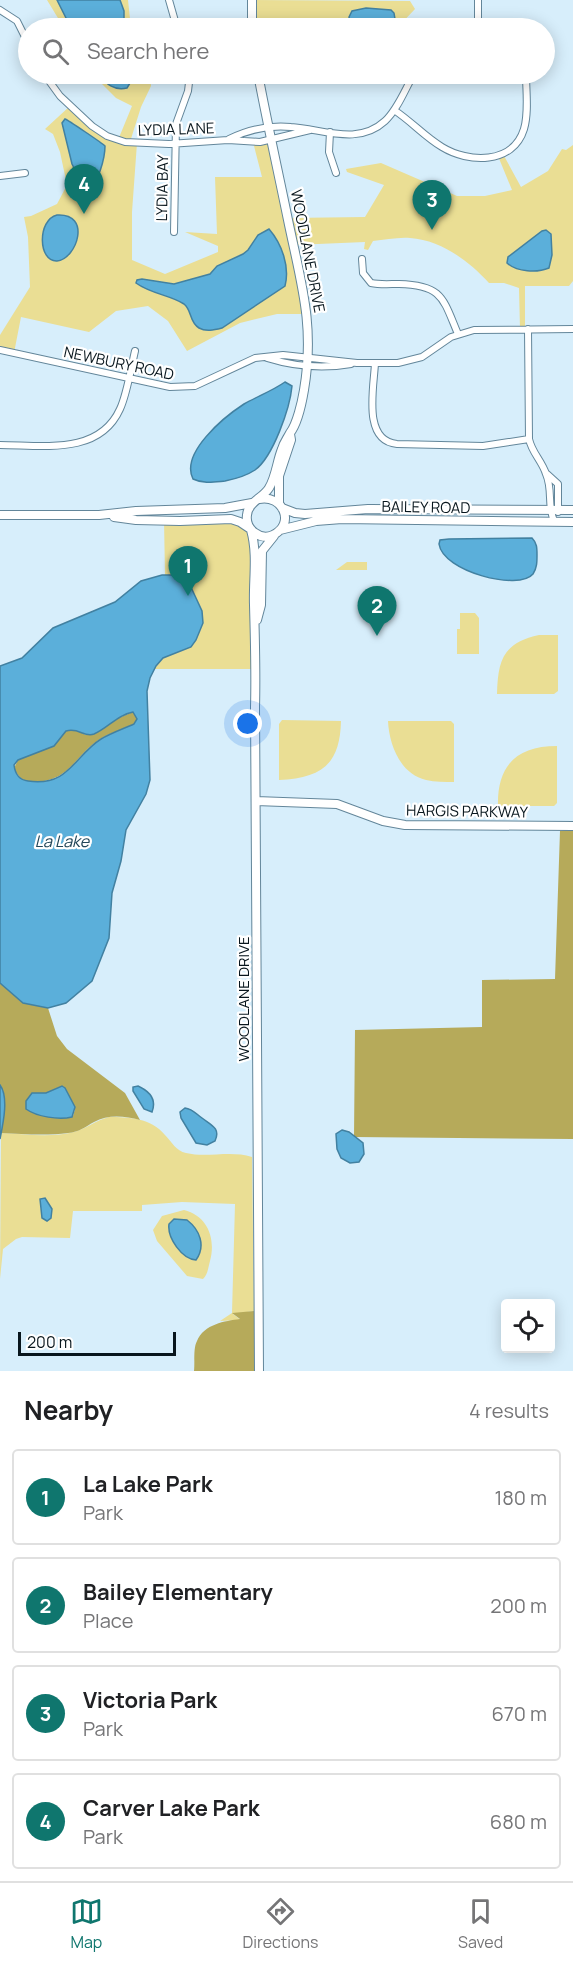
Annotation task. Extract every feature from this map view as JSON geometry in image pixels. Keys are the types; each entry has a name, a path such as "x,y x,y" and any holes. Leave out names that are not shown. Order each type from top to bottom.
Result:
{"street":[{"path":"169,0 174,18"},
{"path":"252,0 252,18"},
{"path":"477,18 478,0"},
{"path":"0,10 18,22"},
{"name":"LYDIA LANE","path":"51,84 63,100 104,134 125,142 175,144 228,140 253,142 272,140 309,130"},
{"name":"LYDIA BAY","path":"174,232 176,120 189,84"},
{"name":"WOODLANE DRIVE","path":"255,501 271,484 286,437 290,434 302,400 309,329 305,299 260,84"},
{"name":"LYDIA LANE","path":"228,140 245,131 269,127 293,127 350,135 367,132 383,123 394,110 408,84"},
{"path":"394,110 446,150 469,157 493,158 511,149 524,131 526,84"},
{"path":"330,132 329,154 336,173"},
{"path":"0,176 25,173"},
{"path":"362,259 363,275 372,284 420,285 433,290 446,304 458,334"},
{"name":"NEWBURY ROAD","path":"0,350 170,387 186,387 204,383 249,360 264,357 283,355 357,363 398,363 414,361 458,334 478,329 573,329"},
{"path":"528,329 529,439 546,473 558,484 554,521"},
{"path":"0,445 69,444 90,440 106,429 115,419 122,403 135,351"},
{"name":"NEWBURY ROAD","path":"264,357 307,367 323,368 357,363"},
{"path":"375,363 374,424 379,437 386,442 479,446 529,439"},
{"name":"WOODLANE DRIVE","path":"281,506 279,476 291,440 290,434"},
{"path":"0,514 99,515 136,511 216,509 270,498 281,506 284,522 279,531 264,536 231,519 136,520 99,515"},
{"path":"251,529 247,521 247,514 255,501"},
{"name":"BAILEY ROAD","path":"281,506 295,513 304,514 368,508 573,510"},
{"name":"BAILEY ROAD","path":"279,531 316,521 342,519 573,522"},
{"name":"WOODLANE DRIVE","path":"251,529 255,549 256,627 259,1371"},
{"name":"WOODLANE DRIVE","path":"256,627 261,605 262,551 279,531"},
{"name":"HARGIS PARKWAY","path":"256,801 338,804 383,821 405,825 573,826"}],"shaded area":[{"path":"47,0 128,0 130,18 58,18"},
{"path":"252,0 410,1 415,9 406,18 252,18"},
{"path":"102,84 151,84 130,142 137,143 132,212 132,260 165,274 218,252 218,246 185,232 217,234 215,177 262,177 253,142 271,140 288,218 365,217 384,185 347,172 346,169 381,163 457,196 485,196 512,190 498,156 503,154 521,187 548,171 562,149 566,150 573,145 573,281 569,286 525,286 525,329 520,329 519,288 504,283 489,283 454,253 433,243 410,238 373,241 368,250 364,249 365,242 294,245 308,314 277,314 240,323 187,351 168,321 148,306 116,311 89,332 21,317 14,353 0,350 0,335 30,287 28,237 24,217 57,204 67,185 60,152 53,134 45,129 70,106 92,126 118,140 132,106 116,98"},
{"path":"226,519 250,528 256,669 66,669 66,622 87,616 115,602 141,581 165,575 164,520"},
{"path":"347,562 367,562 367,570 336,570"},
{"path":"460,613 475,613 479,618 479,654 457,654 457,629 460,629"},
{"path":"539,635 558,635 558,691 554,694 497,694 501,662 505,655 517,643"},
{"path":"133,712 137,719 134,724 100,739 57,777 36,782 28,781 22,779 14,768 18,760 66,731 75,729 86,735 100,731 116,719"},
{"path":"282,720 341,721 337,748 325,766 306,776 279,780 279,724"},
{"path":"388,721 451,721 454,724 454,782 426,780 409,771 394,748"},
{"path":"557,746 557,803 554,806 498,806 501,779 512,761 520,754 531,750"},
{"path":"573,829 573,1139 354,1137 355,1030 482,1027 482,980 555,979 560,831"},
{"path":"0,983 23,1003 48,1008 57,1036 67,1049 125,1093 140,1120 123,1117 99,1119 75,1132 60,1134 1,1133 4,1095 0,1085","holes":["62,1086 75,1109 73,1116 67,1118 32,1112 32,1093 46,1093"]},
{"path":"124,1117 146,1122 159,1129 177,1148 186,1153 236,1154 252,1157 254,1311 233,1314 241,1320 220,1321 232,1313 235,1204 182,1202 142,1205 142,1211 73,1211 70,1238 22,1237 3,1249 0,1279 1,1133 65,1134 78,1131 104,1118","holes":["40,1200 49,1204 51,1218 40,1208"]},
{"path":"184,1210 199,1217 211,1237 212,1253 208,1271 203,1279 187,1276 157,1241 153,1230 162,1216"},
{"path":"254,1311 254,1371 194,1371 196,1344 200,1335 216,1324 240,1319 232,1313"}],"water":[{"path":"57,0 120,0 124,11 124,18 66,18"},
{"path":"366,8 391,10 395,18 349,18 352,11"},
{"path":"108,84 129,84 127,88 114,88"},
{"path":"65,119 105,146 100,170 89,191 85,189 72,164 62,123"},
{"path":"57,215 68,216 75,221 78,237 70,253 57,261 51,260 46,255 42,240 46,224 50,218"},
{"path":"269,229 284,256 285,286 222,328 207,330 199,328 184,304 136,283 137,280 142,279 174,284 210,274 217,266 243,254 258,235"},
{"path":"546,230 551,234 552,255 549,268 527,271 507,263 508,257"},
{"path":"285,382 292,386 288,407 280,431 262,464 248,474 229,480 201,482 193,479 191,469 193,458 206,437 244,404"},
{"path":"532,538 537,550 534,572 525,579 513,580 482,576 467,570 453,563 444,554 439,544 440,540 449,539"},
{"name":"La Lake","path":"162,575 177,575 189,583 202,611 203,623 191,647 163,658 150,678 147,691 150,780 146,794 126,830 121,861 112,893 109,938 92,981 66,1003 48,1008 23,1003 0,983 0,666 22,658 53,628 115,602 141,581","holes":["133,712 137,719 134,724 101,739 70,769 53,779 42,782 25,780 20,778 15,771 14,765 18,760 54,746 66,731 74,730 90,735 127,714"]},
{"path":"0,1085 5,1103 0,1139"},
{"path":"62,1086 75,1107 72,1117 48,1117 26,1109 26,1101 32,1093 46,1093"},
{"path":"138,1086 146,1090 153,1099 152,1112 144,1109 133,1091 133,1087"},
{"path":"185,1108 214,1127 217,1133 215,1141 207,1145 196,1143 181,1118 180,1112"},
{"path":"342,1130 349,1132 363,1143 364,1154 359,1162 350,1163 341,1158 337,1149 336,1134"},
{"path":"45,1198 52,1209 51,1218 47,1221 42,1218 40,1199"},
{"path":"174,1219 187,1220 198,1233 201,1249 196,1260 186,1256 176,1247 169,1230 169,1224"}],"place":[{"name":"Carver Lake Park","path":"84,214"},
{"name":"Victoria Park","path":"432,230"},
{"name":"La Lake Park","path":"188,596"},
{"name":"Bailey Elementary","path":"377,636"}]}
